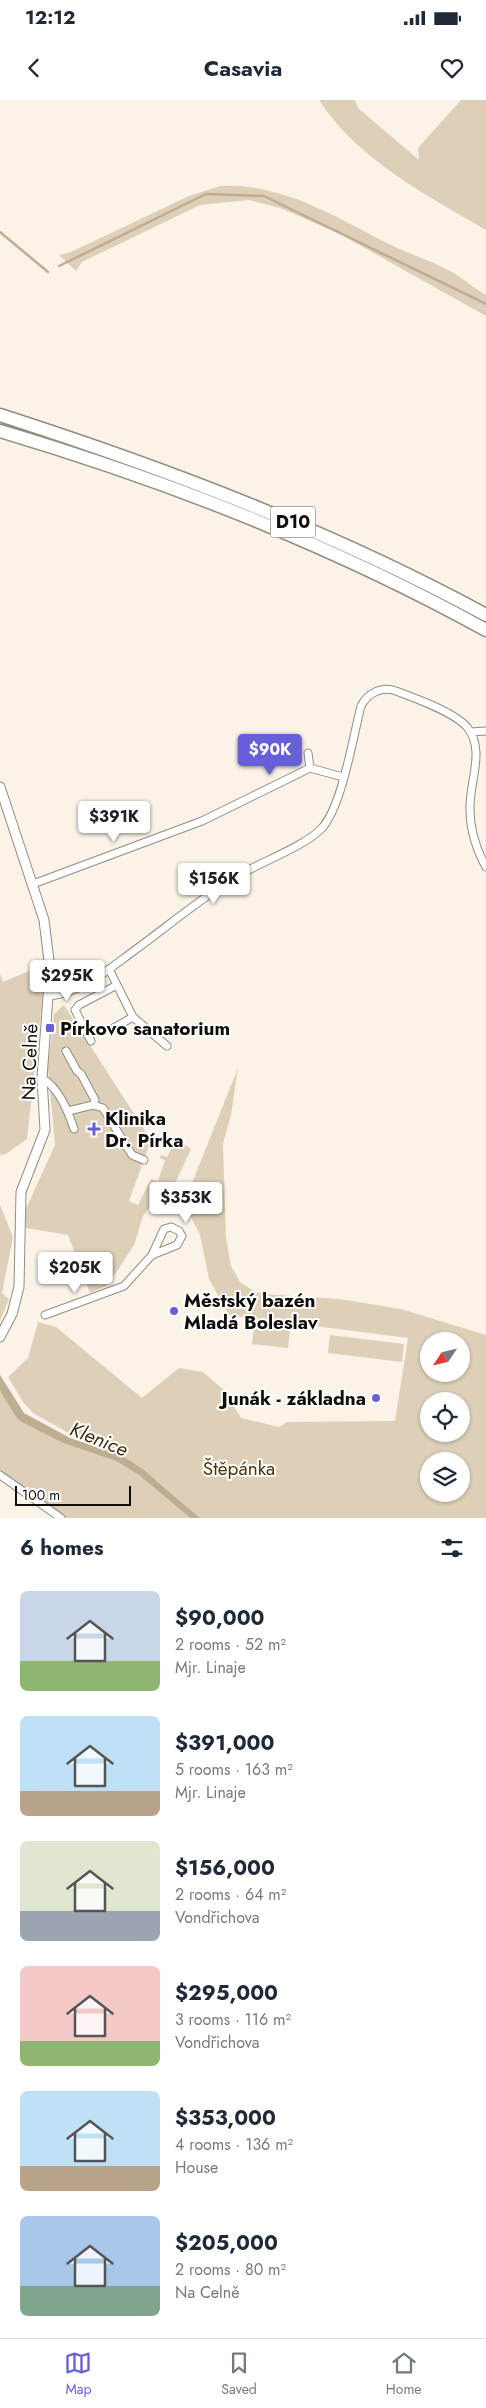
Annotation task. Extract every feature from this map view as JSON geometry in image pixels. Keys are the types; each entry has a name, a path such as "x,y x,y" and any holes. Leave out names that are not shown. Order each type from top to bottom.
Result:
{"highway":[{"name":"D10","path":"0,415 112,452 294,523 384,563 486,615"},
{"name":"D10","path":"0,431 90,458 214,503 379,576 486,630"}],"street":[{"path":"49,996 78,988 109,969 231,880 313,835 322,828 333,810 361,706 367,697 376,691 395,690 452,716 470,732 476,751 470,796 470,818 477,848 486,867"},
{"path":"470,732 486,731"},
{"path":"308,753 310,768"},
{"path":"32,884 202,821 310,768 343,777"},
{"name":"Na Celně","path":"0,787 32,884 47,937 50,969 42,1078 45,1130 21,1192 19,1287 12,1314 0,1337"},
{"path":"109,969 133,1017 167,1046"},
{"path":"91,1042 75,1010 117,985"},
{"path":"112,1029 133,1017"},
{"path":"66,1051 95,1100 93,1105"},
{"path":"42,1078 50,1082 68,1110 74,1128"},
{"path":"68,1110 93,1105 104,1108 132,1155 144,1160"},
{"path":"45,1315 124,1286 152,1255 164,1229 171,1227 179,1231 182,1236 177,1246 152,1255"},
{"path":"0,1475 61,1518"}],"green space":[{"path":"319,100 355,100 358,108 419,160 418,148 461,100 486,100 486,230 417,189 373,158 335,121"},
{"path":"220,186 242,186 263,190 304,202 390,245 445,268 486,295 486,316 338,233 280,208 249,200 200,205 82,262 76,271 59,255 71,252 189,196"},
{"path":"36,968 44,984 27,1139 6,1154 0,1155 0,974 3,982"},
{"path":"64,1005 151,1140 129,1201 138,1205 151,1179 158,1181 165,1160 160,1158 161,1155 167,1157 176,1139 191,1149 172,1190 158,1197 143,1216 134,1245 108,1285 90,1293 68,1235 26,1228 25,1211 55,1145 48,1068 54,1014"},
{"name":"Štěpánka","path":"238,1068 231,1115 223,1144 226,1237 231,1266 240,1282 262,1294 339,1299 401,1309 486,1335 486,1518 200,1518 155,1479 121,1455 81,1440 33,1413 23,1402 8,1377 28,1358 38,1322 56,1327 142,1398 179,1368 203,1372 224,1390 241,1418 279,1427 287,1422 395,1421 408,1338 229,1315 209,1279 200,1235 184,1203"},
{"path":"0,1205 13,1237 2,1293 9,1299 0,1321"},
{"path":"254,1325 290,1329 288,1348 252,1344"},
{"path":"330,1335 404,1344 402,1362 328,1353"},
{"path":"0,1391 16,1417 63,1443 116,1461 139,1475 190,1518 65,1518 0,1471"}],"shaded area":[{"path":"0,1375 24,1413 70,1438 121,1455 144,1470 200,1518 190,1518 139,1475 116,1461 63,1443 22,1422 16,1417 0,1391"}],"waterway":[{"path":"59,266 206,194 264,196 486,304"},
{"path":"0,232 48,272"}],"place":[{"name":"Pírkovo sanatorium","path":"50,1028"},
{"name":"Klinika Dr. Pírka","path":"94,1129"},
{"name":"Městský bazén Mladá Boleslav","path":"174,1311"},
{"name":"Junák - základna","path":"376,1398"}],"water label":[{"name":"Klenice","path":"99,1439"}]}
